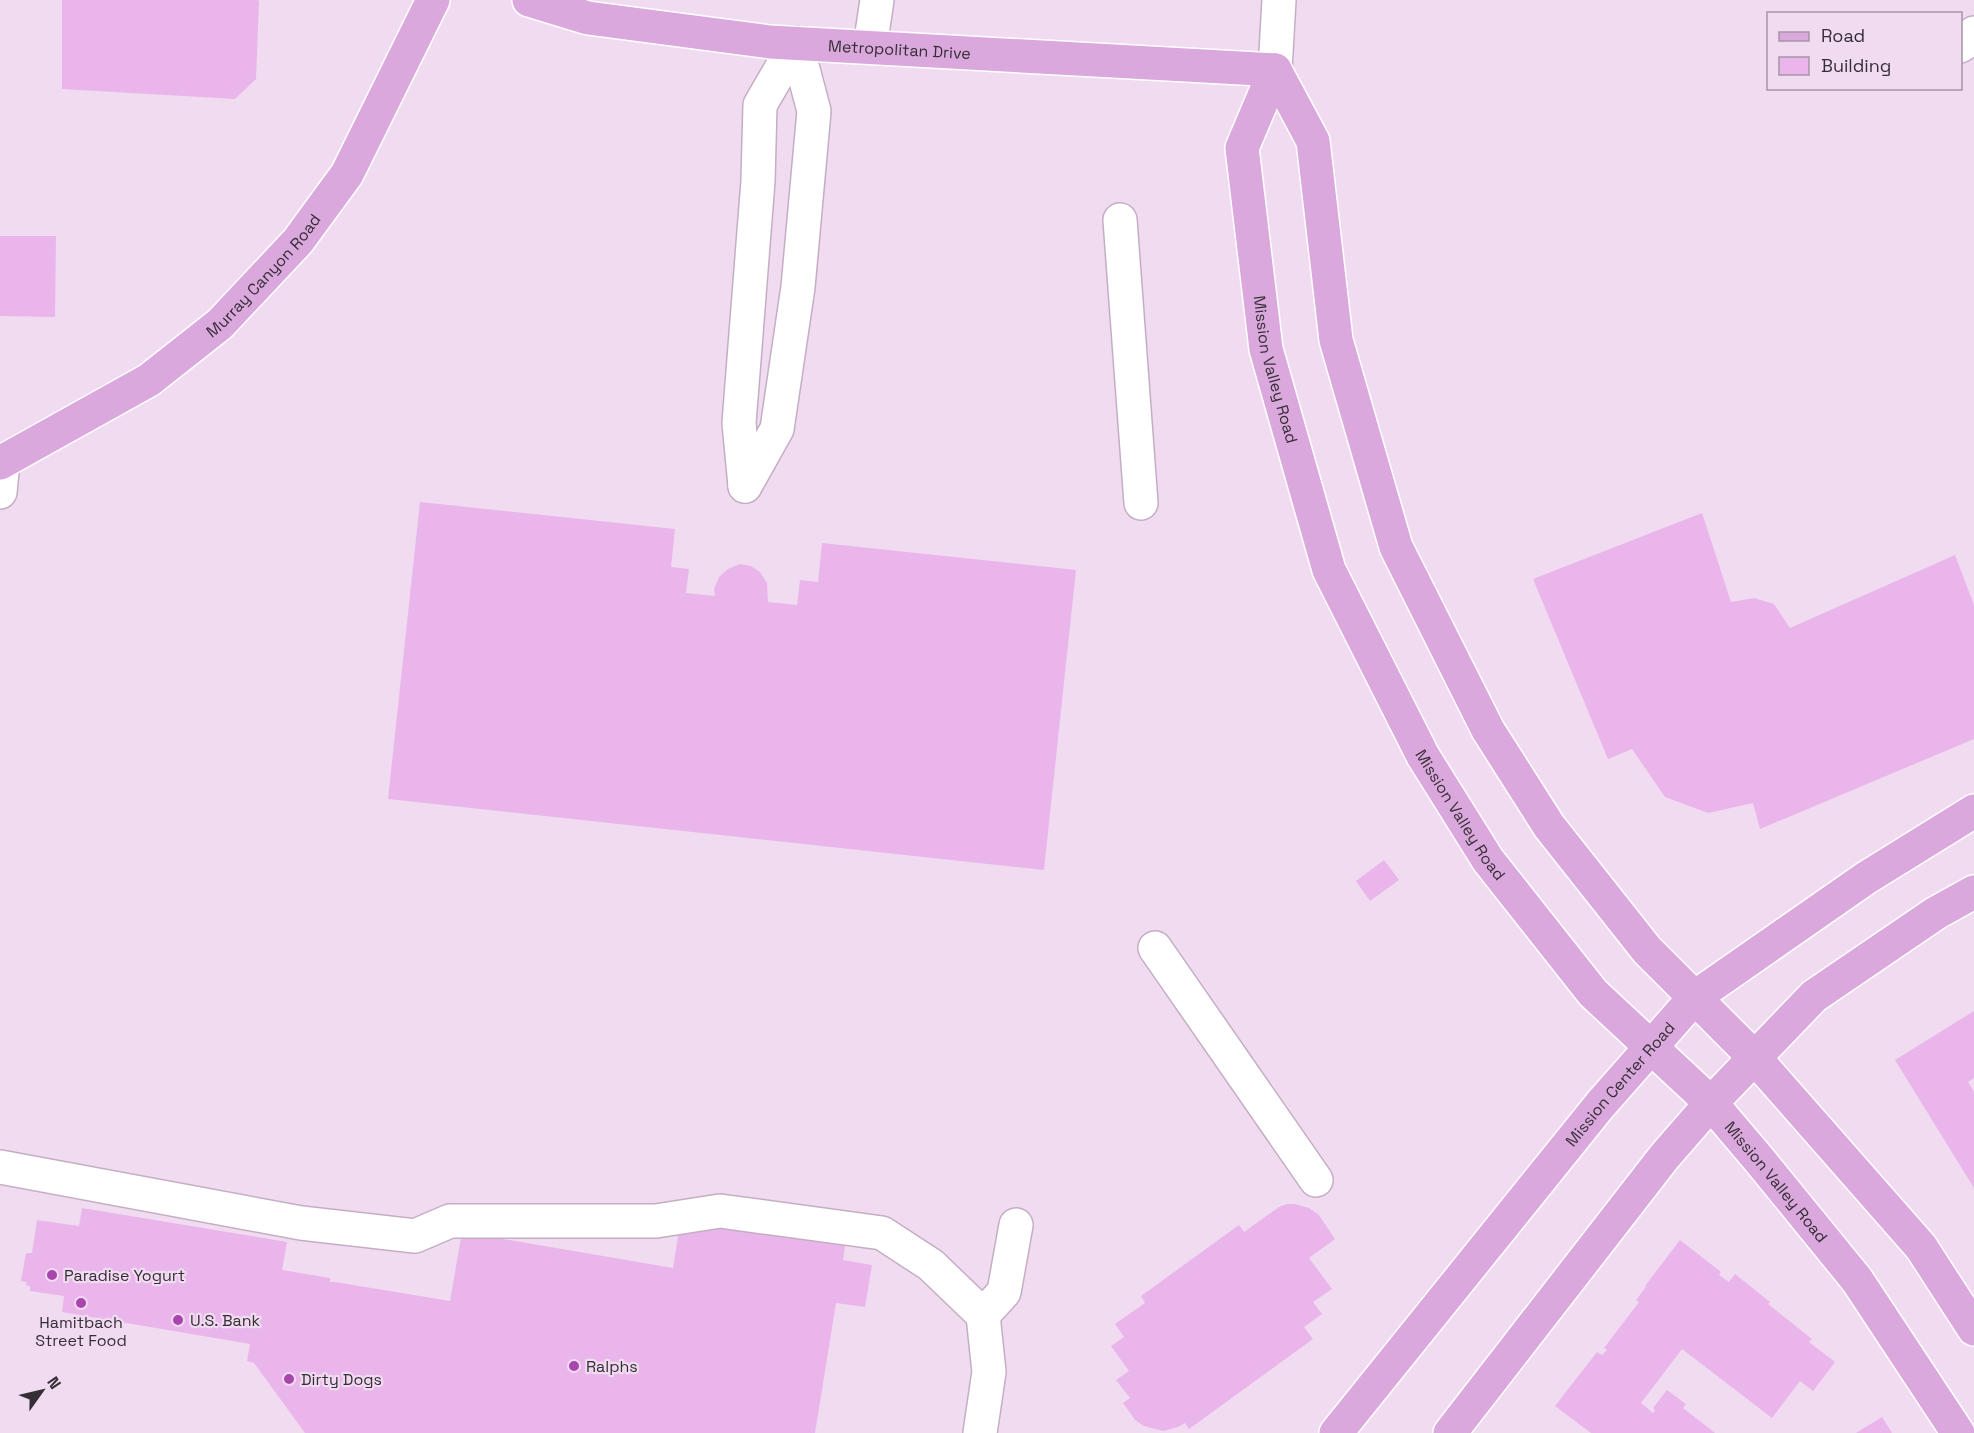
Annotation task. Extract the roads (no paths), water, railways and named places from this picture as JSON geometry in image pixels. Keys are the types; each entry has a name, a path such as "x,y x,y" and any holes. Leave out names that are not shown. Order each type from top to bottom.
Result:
{"main road":[{"name":"Murray Canyon Road","path":"1,472 149,380 220,324 298,241 347,174 433,0"},
{"name":"Metropolitan Drive","path":"529,0 588,18 770,42 1275,70"},
{"path":"1275,70 1313,141 1336,340 1396,547 1488,730 1549,826 1647,950 1755,1058 1921,1247 1974,1329"},
{"name":"Mission Valley Road","path":"1275,70 1242,148 1266,349 1329,570 1423,756 1488,860 1593,993 1711,1103 1857,1280 1958,1433"},
{"name":"Mission Center Road","path":"1336,1433 1593,1114 1695,997 1866,878 1974,811"},
{"path":"1450,1433 1664,1157 1711,1103 1814,996 1936,913 1974,892"}],"street":[{"path":"870,47 877,0"},
{"name":"Mission Valley Road","path":"1275,70 1279,0"},
{"path":"1962,45 1974,33"},
{"path":"796,43 814,111 798,287 777,429 745,486 739,423 758,181 760,105 796,43"},
{"path":"1120,220 1141,503"},
{"path":"1155,948 1316,1180"},
{"path":"0,1167 302,1222 415,1236 450,1221 656,1221 720,1211 882,1233 930,1265 983,1316 989,1372 980,1433"},
{"path":"983,1316 1004,1292 1016,1225"}],"place":[{"name":"Paradise Yogurt","path":"52,1275"},
{"name":"Hamitbach Street Food","path":"81,1303"},
{"name":"U.S. Bank","path":"178,1320"},
{"name":"Ralphs","path":"574,1366"},
{"name":"Dirty Dogs","path":"289,1379"}]}
